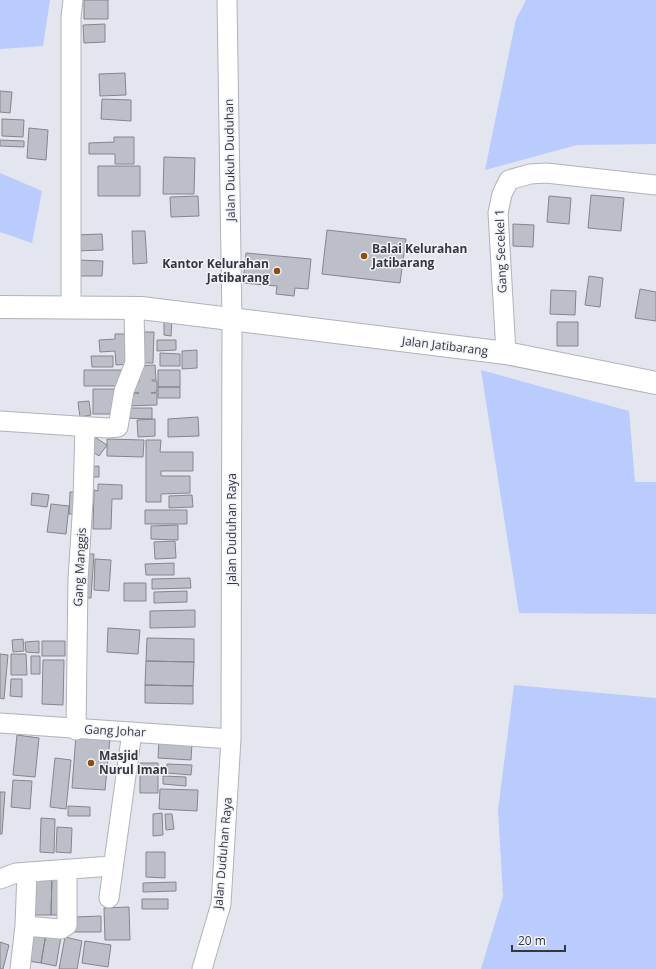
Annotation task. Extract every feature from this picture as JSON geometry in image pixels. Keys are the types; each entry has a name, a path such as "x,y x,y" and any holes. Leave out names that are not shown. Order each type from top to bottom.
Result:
{"street":[{"path":"71,307 71,17 73,0"},
{"name":"Jalan Dukuh Duduhan","path":"227,0 232,320"},
{"name":"Gang Secekel 1","path":"506,353 498,213 502,194 508,180 530,174 546,173 656,185"},
{"path":"0,308 134,308 232,320"},
{"path":"0,421 115,428 119,424 124,391 135,363 134,308"},
{"name":"Jalan Jatibarang","path":"232,320 506,353 656,383"},
{"name":"Jalan Duduhan Raya","path":"202,969 221,904 231,739 232,320"},
{"name":"Gang Manggis","path":"76,730 78,579 83,501 85,427"},
{"name":"Gang Johar","path":"0,723 76,730 132,732 231,739"},
{"path":"109,898 112,866 132,732"},
{"path":"0,879 16,872 112,866"},
{"path":"25,926 57,929 66,927 67,869"},
{"path":"20,969 25,926 27,872"}],"shaded area":[{"path":"0,0 50,0 43,46 0,49"},
{"path":"526,0 656,0 656,144 577,145 485,170 516,19"},
{"path":"0,173 42,191 32,243 0,232"},
{"path":"481,370 629,411 635,482 656,482 656,614 519,613"},
{"path":"514,685 656,698 656,969 481,969 503,896 498,810"}],"building":[{"path":"84,0 108,0 108,19 84,19"},
{"path":"105,24 105,42 84,43 83,25"},
{"path":"125,73 126,95 100,96 99,74"},
{"path":"0,91 12,92 10,113 0,112"},
{"path":"102,99 131,100 131,121 101,119"},
{"path":"2,119 24,120 23,137 2,136"},
{"path":"29,128 48,130 46,160 27,158"},
{"path":"114,137 134,137 134,164 115,164 115,154 89,154 89,143 114,142"},
{"path":"0,140 24,141 24,147 0,146"},
{"path":"164,157 195,158 194,194 163,194"},
{"path":"98,166 140,166 140,196 98,196"},
{"path":"591,195 624,198 621,231 588,228"},
{"path":"198,196 199,216 171,217 170,197"},
{"path":"549,196 571,198 569,224 547,222"},
{"path":"513,224 534,225 533,247 513,246"},
{"name":"Balai Kelurahan Jatibarang","path":"327,230 406,239 400,283 322,274"},
{"path":"132,231 145,231 147,263 133,264"},
{"path":"102,234 103,250 75,251 74,235"},
{"name":"Kantor Kelurahan Jatibarang","path":"246,253 311,259 308,289 295,288 294,296 276,294 277,286 243,283"},
{"path":"77,260 103,261 102,276 77,276"},
{"path":"589,276 603,278 600,307 585,305"},
{"path":"640,289 656,292 656,321 635,318"},
{"path":"551,290 576,291 575,315 550,314"},
{"path":"164,319 172,320 171,336 164,335"},
{"path":"557,322 578,322 578,346 557,346"},
{"path":"138,332 154,332 153,363 138,363"},
{"path":"115,334 129,334 130,364 116,365 115,351 100,352 99,340 115,339"},
{"path":"157,340 176,340 176,350 157,351"},
{"path":"197,350 197,368 182,369 182,351"},
{"path":"160,353 180,354 180,366 160,366"},
{"path":"91,356 113,356 113,367 92,367"},
{"path":"155,365 156,380 152,381 157,381 157,392 151,393 157,393 157,405 127,406 126,393 129,393 129,382 139,382 139,380 134,380 138,366"},
{"path":"84,370 123,370 123,386 84,386"},
{"path":"158,370 180,370 180,387 158,387"},
{"path":"158,387 180,387 180,398 158,398"},
{"path":"93,389 114,389 114,414 93,414"},
{"path":"89,401 91,415 80,417 78,402"},
{"path":"124,408 152,408 152,419 124,418"},
{"path":"198,417 199,436 168,437 168,419"},
{"path":"155,419 155,436 138,437 137,420"},
{"path":"93,436 107,445 99,456 85,447"},
{"path":"107,439 144,440 143,457 107,456"},
{"path":"146,440 161,440 160,452 193,452 193,471 161,471 161,476 190,476 190,493 161,494 161,502 146,502"},
{"path":"99,466 99,477 85,477 85,467"},
{"path":"98,484 122,485 122,499 112,499 111,529 93,529 94,490 98,491"},
{"path":"70,492 81,492 81,514 69,514"},
{"path":"32,493 49,495 47,507 31,505"},
{"path":"192,495 193,507 169,508 169,496"},
{"path":"51,504 69,506 66,534 47,532"},
{"path":"145,510 187,510 187,524 145,524"},
{"path":"178,525 178,540 151,539 151,526"},
{"path":"175,541 176,558 155,559 154,542"},
{"path":"82,554 94,554 91,598 79,598"},
{"path":"95,559 111,560 109,591 94,590"},
{"path":"174,563 174,575 146,575 145,564"},
{"path":"190,578 191,588 152,589 152,579"},
{"path":"124,583 146,583 146,601 124,601"},
{"path":"187,591 187,602 154,603 154,592"},
{"path":"195,610 195,627 150,628 150,611"},
{"path":"108,628 140,630 138,654 107,652"},
{"path":"147,638 194,639 194,662 146,661"},
{"path":"23,639 24,651 13,652 12,640"},
{"path":"39,641 39,653 26,652 25,642"},
{"path":"42,641 65,641 65,656 42,656"},
{"path":"0,654 8,655 4,699 0,698"},
{"path":"11,654 26,654 27,675 11,675"},
{"path":"31,656 40,656 40,674 31,674"},
{"path":"43,660 64,660 63,705 42,704"},
{"path":"146,661 194,662 193,686 145,685"},
{"path":"11,679 22,679 22,697 10,696"},
{"path":"145,685 193,686 193,704 145,703"},
{"path":"17,735 39,738 35,777 13,775"},
{"name":"Masjid Nurul Iman","path":"76,735 110,738 105,790 72,788"},
{"path":"159,741 192,743 191,760 158,758"},
{"path":"55,758 71,760 66,809 50,807"},
{"path":"140,763 158,763 158,793 140,793"},
{"path":"167,764 192,765 191,775 167,773"},
{"path":"163,776 186,777 186,786 163,784"},
{"path":"13,780 32,781 30,809 11,807"},
{"path":"160,789 198,790 197,811 159,809"},
{"path":"0,792 5,792 2,834 0,834"},
{"path":"68,806 90,807 90,816 68,816"},
{"path":"162,813 163,835 153,836 153,814"},
{"path":"165,814 172,814 174,829 166,830"},
{"path":"41,818 55,819 54,853 40,852"},
{"path":"57,827 72,828 71,853 56,852"},
{"path":"146,852 165,852 165,878 146,877"},
{"path":"30,874 52,875 51,915 30,915"},
{"path":"52,875 66,875 66,915 51,915"},
{"path":"176,882 176,891 143,892 143,883"},
{"path":"142,899 168,899 168,909 142,909"},
{"path":"129,907 130,940 105,940 104,908"},
{"path":"101,916 101,932 75,932 75,917"},
{"path":"27,931 46,934 41,963 22,960"},
{"path":"46,934 61,937 56,966 41,963"},
{"path":"65,937 82,941 77,969 59,969"},
{"path":"85,941 111,945 108,967 82,963"},
{"path":"0,942 9,945 3,969 0,969"}],"place":[{"name":"Balai Kelurahan Jatibarang","path":"364,256"},
{"name":"Kantor Kelurahan Jatibarang","path":"277,271"},
{"name":"Masjid Nurul Iman","path":"91,763"}]}
